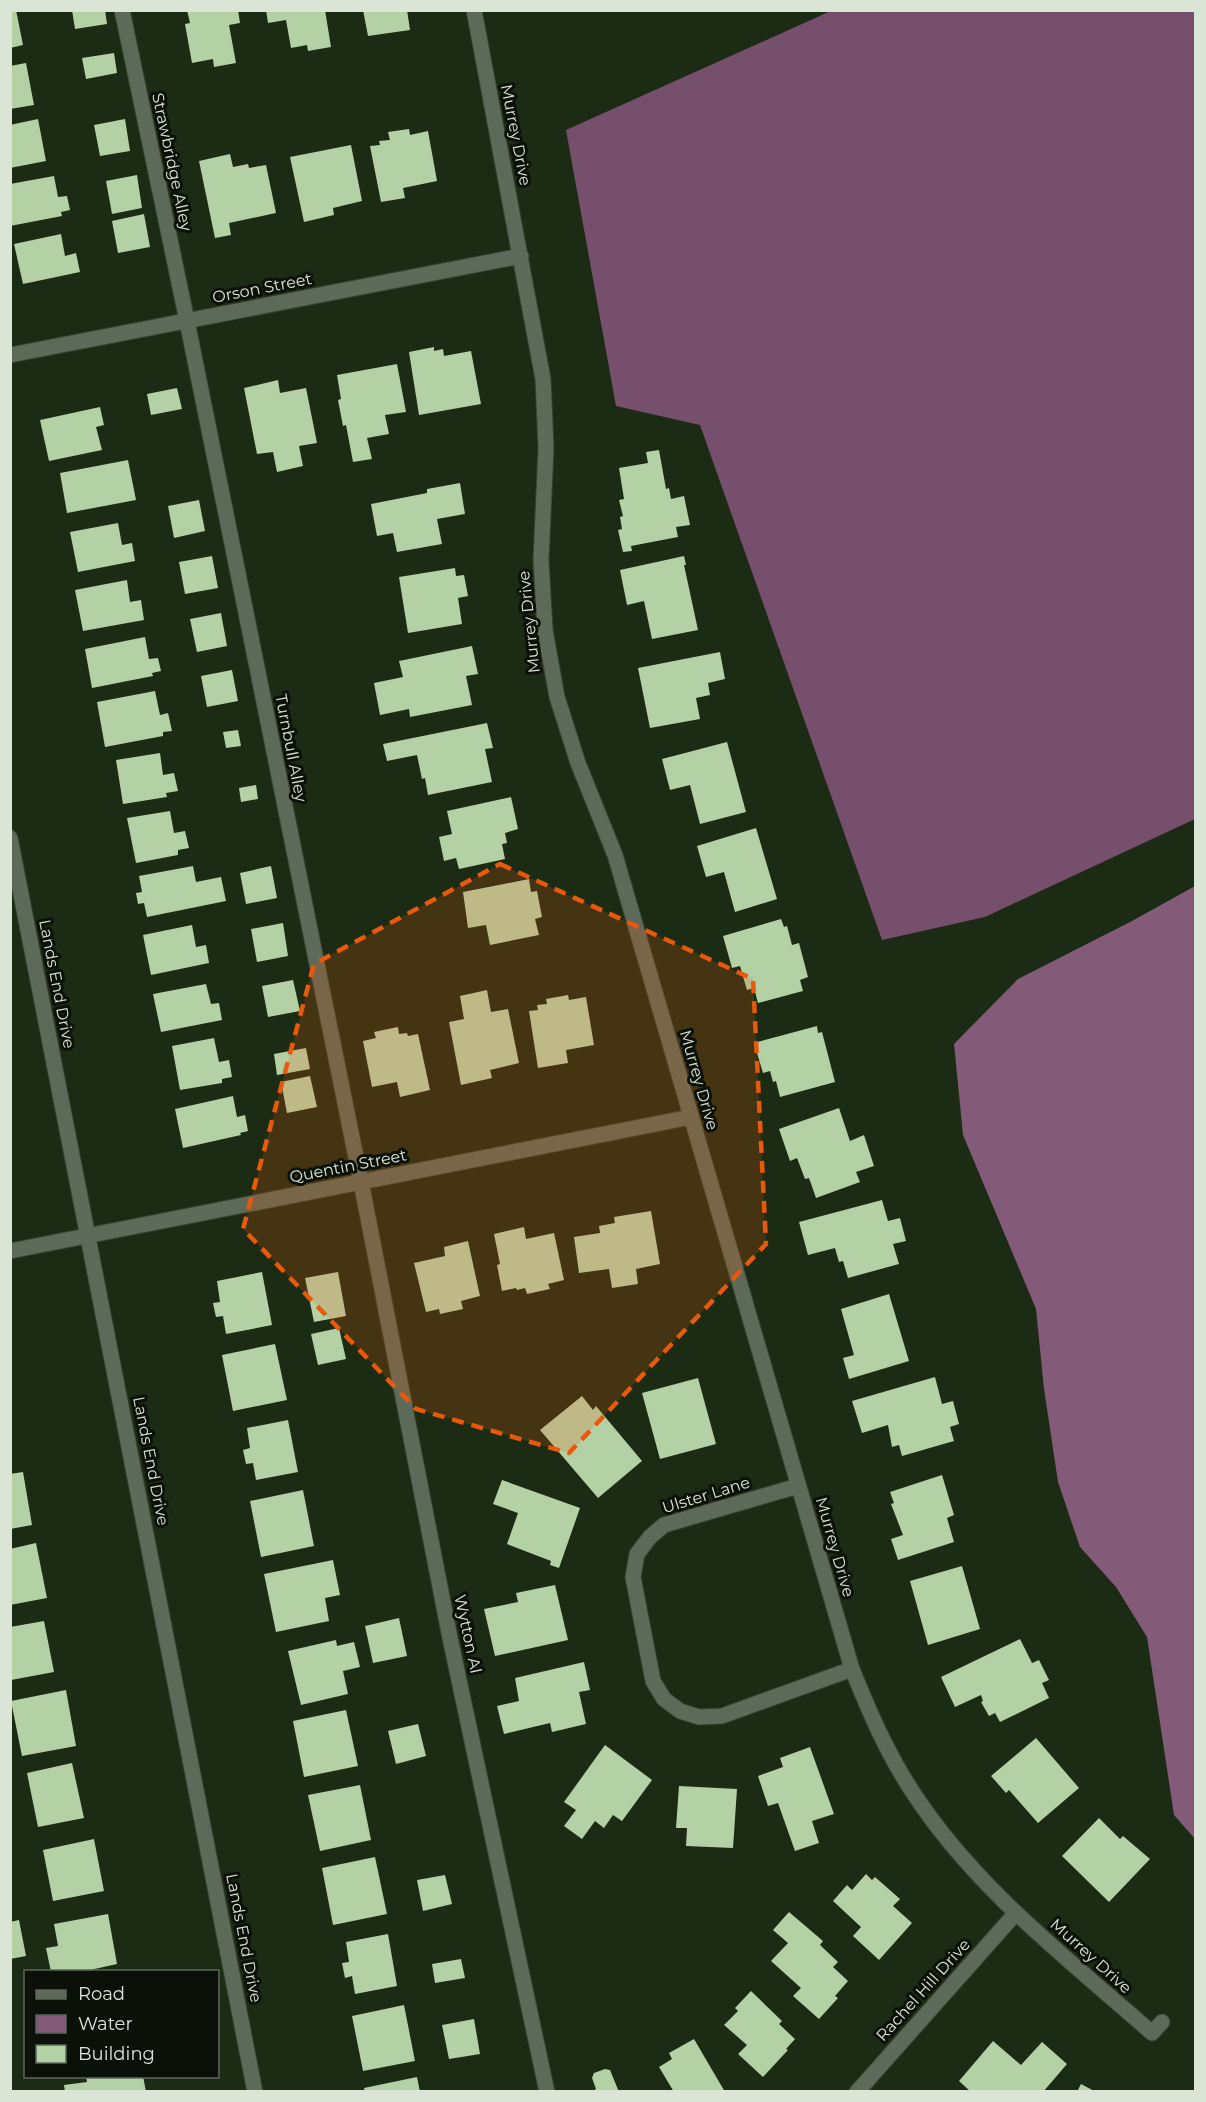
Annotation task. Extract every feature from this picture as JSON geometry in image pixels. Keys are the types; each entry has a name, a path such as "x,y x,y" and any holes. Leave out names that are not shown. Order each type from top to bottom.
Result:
{"street":[{"name":"Strawbridge Alley","path":"122,10 187,321"},
{"name":"Murrey Drive","path":"474,10 543,379 546,448 540,560 545,630 557,697 578,763 615,855 852,1669 878,1731 911,1791 953,1848 1016,1913 1152,2033 1162,2022"},
{"name":"Orson Street","path":"10,355 521,256"},
{"name":"Turnbull Alley","path":"187,321 361,1182"},
{"name":"Lands End Drive","path":"10,838 255,2091"},
{"name":"Quentin Street","path":"10,1251 692,1117"},
{"name":"Wytton Al","path":"361,1182 450,1638 547,2091"},
{"name":"Ulster Lane","path":"798,1486 664,1525 650,1537 637,1554 633,1577 652,1681 664,1699 680,1711 699,1717 722,1716 852,1669"},
{"name":"Rachel Hill Drive","path":"857,2091 1016,1913"}],"highlighted area":[{"path":"500,864 753,979 766,1244 569,1453 416,1409 243,1229 314,964"}],"shaded area":[{"path":"833,10 1195,11 1195,819 985,917 882,940 700,425 616,406 566,130"}],"water":[{"path":"1195,886 1195,1839 1174,1815 1147,1637 1116,1587 1080,1547 1058,1482 1044,1389 1036,1309 963,1135 954,1044 1018,979"}],"building":[{"path":"10,10 16,10 23,45 10,48"},
{"path":"72,10 105,10 107,24 75,29"},
{"path":"187,10 238,10 240,23 229,25 236,63 214,67 213,59 192,63 185,24 190,23"},
{"path":"266,10 325,10 331,47 308,51 307,45 291,48 286,20 268,23"},
{"path":"363,10 407,10 410,30 368,36"},
{"path":"114,53 117,73 86,79 82,58"},
{"path":"26,63 34,105 10,109 10,66"},
{"path":"38,119 46,161 10,168 10,125"},
{"path":"125,119 130,151 100,156 94,125"},
{"path":"409,129 410,135 428,131 437,181 403,188 405,198 381,202 370,146 380,145 379,141 390,140 388,132"},
{"path":"351,145 362,201 333,208 334,215 304,222 290,157"},
{"path":"230,154 233,167 248,164 249,168 266,165 276,213 229,223 231,235 215,238 199,161"},
{"path":"137,175 142,208 112,214 106,181"},
{"path":"54,176 58,197 67,196 70,210 61,212 62,216 10,226 10,184"},
{"path":"144,214 150,247 118,253 112,221"},
{"path":"61,234 65,256 76,253 80,272 23,284 14,244"},
{"path":"434,347 434,351 443,349 444,356 471,351 481,404 419,415 409,352"},
{"path":"397,364 406,412 385,415 389,434 367,438 372,459 353,462 346,425 343,426 338,400 341,399 337,375"},
{"path":"278,380 280,393 306,388 317,443 299,446 303,466 277,472 273,452 257,454 244,388"},
{"path":"177,388 182,409 151,415 147,394"},
{"path":"100,407 104,425 96,427 102,450 49,461 40,420"},
{"path":"659,450 666,489 669,488 671,499 684,496 690,525 676,527 678,537 631,546 632,551 623,552 618,530 622,529 620,517 623,516 619,500 624,499 619,468 648,463 646,452"},
{"path":"128,460 136,500 67,513 60,473"},
{"path":"460,483 465,514 437,519 442,544 397,552 393,533 377,536 371,504 427,493 427,489"},
{"path":"199,500 205,531 174,538 168,506"},
{"path":"118,523 122,545 132,543 135,561 78,572 70,532"},
{"path":"212,556 218,588 185,594 179,562"},
{"path":"684,556 698,630 652,639 644,601 627,605 620,570"},
{"path":"455,568 456,576 464,575 468,596 458,598 462,624 408,633 399,577"},
{"path":"127,580 130,602 141,600 144,620 83,631 75,590"},
{"path":"221,613 227,646 197,652 190,619"},
{"path":"145,637 149,659 158,658 161,671 152,673 153,676 92,688 85,649"},
{"path":"472,646 478,674 466,676 472,705 410,717 409,709 380,715 374,683 403,677 399,661"},
{"path":"720,652 725,679 708,683 710,695 696,698 700,719 650,728 638,668"},
{"path":"232,670 238,701 207,707 201,676"},
{"path":"155,691 160,715 168,713 172,731 163,732 163,736 105,747 97,702"},
{"path":"487,723 493,748 485,749 492,782 428,795 417,755 387,761 383,744"},
{"path":"238,730 241,746 226,748 223,732"},
{"path":"727,742 746,812 700,824 690,785 670,790 662,759"},
{"path":"160,753 163,775 174,773 178,791 166,793 167,797 123,804 116,760"},
{"path":"256,785 258,799 241,802 239,788"},
{"path":"511,797 518,829 505,833 507,843 502,844 505,859 459,869 456,858 444,861 439,837 452,834 447,811"},
{"path":"170,811 174,833 185,831 189,848 178,850 178,855 136,863 127,818"},
{"path":"756,828 777,899 735,912 724,872 706,877 697,846"},
{"path":"193,866 196,882 221,877 226,901 147,917 144,903 138,904 136,893 142,892 139,876"},
{"path":"271,866 277,898 246,904 240,873"},
{"path":"529,879 531,892 537,891 542,917 535,919 539,935 490,945 486,925 468,928 463,892"},
{"path":"781,919 784,927 787,926 792,945 799,943 808,977 800,980 803,991 758,1003 754,988 747,990 740,966 732,968 723,936"},
{"path":"283,923 288,956 257,962 251,929"},
{"path":"192,925 196,947 206,945 209,963 151,975 143,935"},
{"path":"293,980 300,1011 268,1017 262,986"},
{"path":"206,984 211,1004 219,1003 222,1020 161,1032 153,994"},
{"path":"487,990 491,1012 508,1009 519,1063 490,1070 492,1078 461,1085 449,1022 464,1019 460,996"},
{"path":"568,995 569,1000 586,997 594,1045 566,1050 568,1063 538,1068 529,1011 538,1010 537,1005 547,1004 546,999"},
{"path":"817,1026 818,1033 822,1032 835,1082 780,1097 776,1081 773,1082 770,1071 763,1073 754,1043"},
{"path":"398,1027 399,1034 407,1033 408,1036 418,1034 430,1090 400,1097 397,1082 372,1087 363,1041 376,1038 374,1032"},
{"path":"214,1038 219,1062 229,1060 232,1077 222,1079 222,1083 180,1090 172,1046"},
{"path":"306,1048 310,1069 277,1075 274,1054"},
{"path":"310,1076 317,1107 287,1113 281,1082"},
{"path":"233,1096 237,1117 245,1115 248,1131 240,1133 241,1135 183,1148 175,1109"},
{"path":"839,1108 850,1141 864,1135 874,1166 856,1172 860,1182 816,1198 809,1178 805,1179 797,1158 790,1161 779,1129"},
{"path":"882,1200 888,1221 900,1218 906,1241 893,1244 899,1264 848,1278 843,1261 839,1262 835,1248 808,1255 799,1222"},
{"path":"651,1211 660,1264 636,1269 638,1284 612,1288 609,1269 579,1273 574,1237 600,1233 599,1226 615,1223 614,1217"},
{"path":"524,1227 526,1239 554,1233 564,1280 548,1284 550,1289 527,1294 525,1288 502,1291 494,1234"},
{"path":"468,1241 480,1296 461,1301 463,1309 440,1314 439,1309 426,1312 414,1263 445,1256 444,1247"},
{"path":"262,1272 272,1325 226,1334 223,1316 216,1317 213,1303 220,1302 217,1281"},
{"path":"338,1272 346,1316 314,1322 305,1278"},
{"path":"889,1294 909,1361 849,1379 843,1358 854,1355 841,1309"},
{"path":"339,1328 346,1359 318,1365 311,1334"},
{"path":"275,1344 287,1400 233,1411 222,1355"},
{"path":"935,1377 942,1404 953,1401 959,1424 950,1427 954,1441 902,1456 899,1445 892,1447 888,1425 862,1433 852,1401"},
{"path":"698,1378 716,1444 660,1459 642,1393"},
{"path":"582,1396 593,1410 596,1406 642,1461 598,1498 540,1430"},
{"path":"288,1420 298,1472 256,1480 253,1463 246,1464 243,1450 250,1448 247,1428"},
{"path":"23,1472 32,1525 10,1529 10,1474"},
{"path":"942,1475 954,1515 947,1518 954,1542 898,1560 891,1539 903,1535 891,1504 894,1503 890,1492"},
{"path":"502,1480 580,1508 559,1568 550,1565 551,1561 507,1544 518,1513 493,1504"},
{"path":"303,1490 314,1546 261,1557 250,1501"},
{"path":"36,1543 47,1598 10,1605 10,1549"},
{"path":"333,1560 340,1595 325,1598 329,1621 276,1632 264,1574"},
{"path":"962,1566 980,1629 928,1645 910,1581"},
{"path":"555,1585 568,1640 495,1656 484,1609 518,1602 516,1593"},
{"path":"399,1618 407,1656 373,1663 365,1626"},
{"path":"44,1621 54,1672 11,1680 10,1627"},
{"path":"1020,1639 1032,1663 1039,1660 1049,1680 1042,1683 1049,1698 1000,1722 995,1713 989,1716 981,1702 983,1701 981,1695 955,1707 941,1677"},
{"path":"336,1640 337,1646 354,1642 360,1667 343,1671 348,1694 301,1705 288,1651"},
{"path":"584,1662 590,1690 579,1692 586,1724 552,1732 550,1723 504,1734 497,1706 519,1701 515,1678"},
{"path":"66,1690 76,1746 22,1756 11,1701"},
{"path":"346,1710 358,1766 304,1777 293,1721"},
{"path":"418,1724 426,1756 396,1764 388,1731"},
{"path":"1036,1738 1079,1788 1038,1823 1009,1790 1006,1793 991,1776"},
{"path":"605,1745 652,1780 622,1821 613,1815 604,1828 595,1821 582,1839 564,1826 576,1810 564,1802"},
{"path":"810,1747 834,1814 812,1821 819,1843 795,1851 778,1803 768,1806 758,1776 783,1767 780,1758"},
{"path":"72,1763 84,1818 38,1827 27,1773"},
{"path":"360,1785 371,1840 320,1851 308,1795"},
{"path":"679,1786 737,1789 733,1848 686,1846 687,1828 676,1828"},
{"path":"1099,1818 1120,1839 1123,1836 1150,1859 1109,1902 1062,1856"},
{"path":"94,1839 104,1891 53,1901 43,1850"},
{"path":"375,1857 387,1914 333,1925 322,1868"},
{"path":"866,1874 872,1880 875,1877 900,1899 893,1906 912,1923 879,1960 853,1936 861,1927 833,1901 847,1885 852,1890"},
{"path":"445,1875 452,1904 423,1911 417,1880"},
{"path":"789,1912 823,1941 820,1945 838,1962 833,1967 848,1981 835,1996 838,1998 819,2019 793,1996 801,1988 771,1961 788,1943 773,1930"},
{"path":"108,1914 117,1964 90,1970 51,1970 46,1948 58,1946 54,1924"},
{"path":"19,1920 26,1956 10,1959 10,1922"},
{"path":"388,1934 397,1986 355,1994 352,1976 345,1978 342,1963 349,1962 346,1942"},
{"path":"461,1959 465,1978 435,1983 432,1964"},
{"path":"751,1991 782,2021 779,2024 795,2039 763,2077 738,2054 747,2045 724,2025 738,2011 735,2008"},
{"path":"404,2005 415,2061 363,2071 352,2016"},
{"path":"474,2019 480,2054 449,2059 442,2025"},
{"path":"694,2039 725,2092 674,2092 659,2067 672,2059 669,2053"},
{"path":"993,2041 1021,2065 1042,2042 1067,2064 1043,2092 971,2092 959,2081"},
{"path":"605,2069 610,2070 619,2092 591,2092 596,2089 592,2078 594,2073"},
{"path":"417,2077 420,2092 365,2092 364,2088"},
{"path":"86,2078 143,2078 146,2092 65,2092 64,2085 87,2082"},
{"path":"1081,2084 1096,2092 1077,2092"}]}
